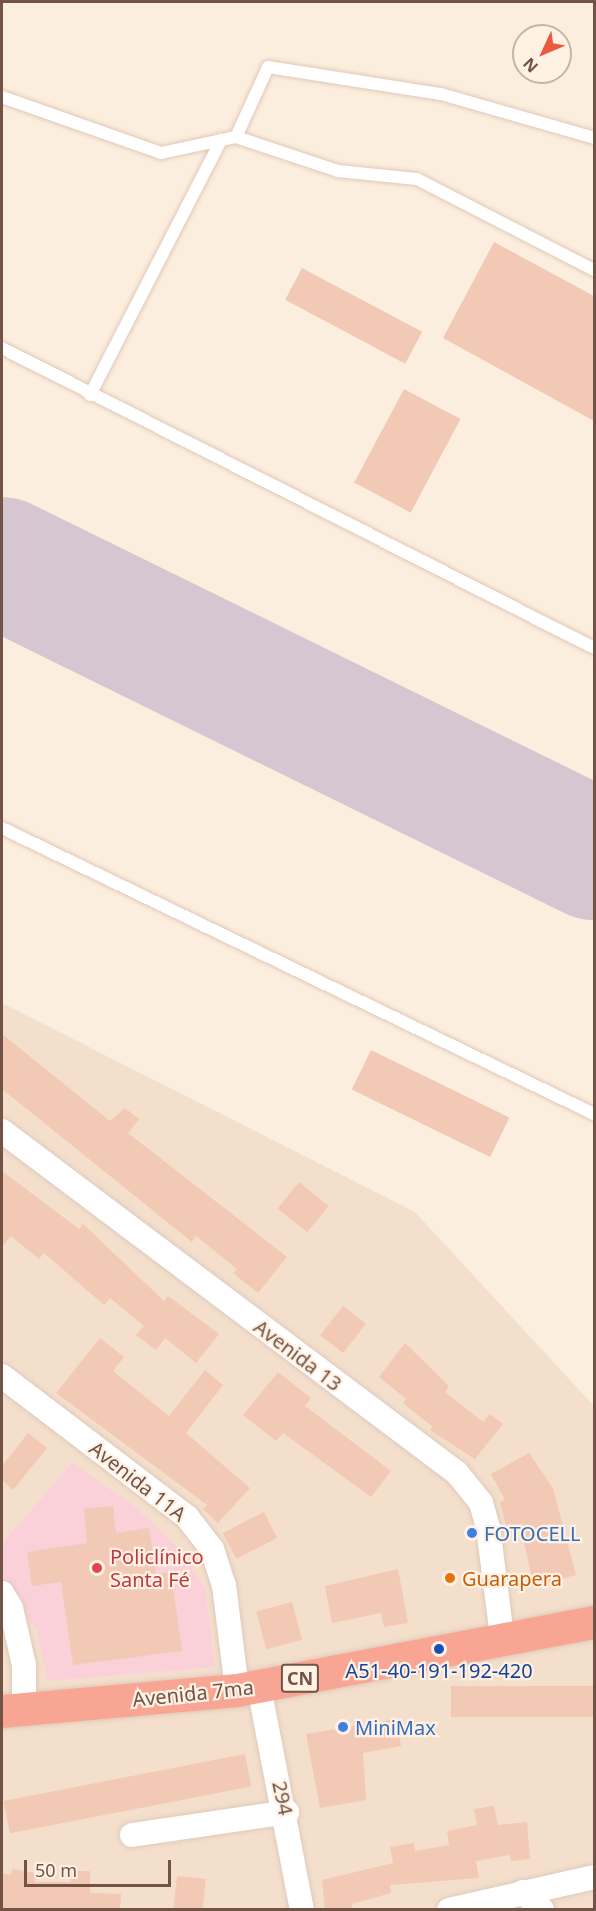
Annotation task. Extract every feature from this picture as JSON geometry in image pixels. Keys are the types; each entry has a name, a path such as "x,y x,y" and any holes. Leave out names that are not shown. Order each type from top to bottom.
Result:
{"highway":[{"name":"Avenida 7ma","path":"13,1710 248,1688 502,1637 594,1622"}],"street":[{"name":"Avenida 13","path":"2,1131 457,1473 481,1503 488,1527 502,1637"},
{"name":"Avenida 11A","path":"2,1376 187,1517 200,1533 224,1585 248,1688"},
{"path":"2,1593 11,1608 24,1665 13,1710"},
{"name":"294","path":"248,1688 286,1812 303,1910"},
{"path":"132,1835 286,1812"},
{"path":"449,1910 594,1877"},
{"path":"523,1892 542,1910"}],"lane":[{"path":"236,137 268,67 441,94 594,138"},
{"path":"2,97 161,153 236,137 338,171 417,178 594,270"},
{"path":"90,395 220,140"},
{"path":"2,348 90,395 594,648"},
{"path":"2,828 594,1114"}],"shaded area":[{"path":"2,1003 415,1212 594,1406 594,1617 191,1688 2,1701"},
{"name":"Policlínico Santa Fé","path":"72,1463 133,1505 180,1549 205,1588 215,1667 47,1681 37,1630 2,1588 2,1544"},
{"path":"594,1632 594,1909 2,1909 2,1721"}],"building":[{"path":"494,242 594,296 594,421 443,338"},
{"path":"302,268 422,332 405,364 285,300"},
{"path":"404,389 461,419 411,513 354,483"},
{"path":"2,1034 110,1121 125,1108 139,1119 128,1133 287,1257 258,1293 233,1273 237,1269 196,1236 192,1242 2,1089"},
{"path":"371,1050 509,1118 490,1157 352,1090"},
{"path":"2,1171 79,1229 83,1224 164,1301 168,1296 219,1334 196,1363 165,1338 156,1350 136,1335 144,1326 110,1298 104,1305 44,1253 39,1259 11,1236 2,1247"},
{"path":"299,1182 329,1206 307,1232 278,1208"},
{"path":"343,1306 366,1324 343,1353 320,1335"},
{"path":"100,1338 124,1357 113,1371 169,1416 205,1370 223,1385 186,1433 250,1488 218,1523 203,1509 207,1505 56,1393"},
{"path":"405,1343 449,1386 445,1392 483,1422 490,1414 503,1424 475,1459 430,1430 433,1427 403,1403 406,1399 379,1377"},
{"path":"278,1372 311,1398 305,1406 391,1471 371,1497 283,1433 276,1441 243,1415"},
{"path":"28,1433 47,1448 13,1490 2,1480 2,1466"},
{"path":"529,1453 553,1488 576,1575 534,1586 521,1530 508,1533 500,1502 505,1500 491,1474"},
{"path":"113,1506 116,1533 149,1528 156,1574 171,1572 182,1651 73,1665 61,1582 32,1586 27,1552 87,1543 84,1509"},
{"path":"264,1512 277,1538 236,1559 223,1533"},
{"path":"398,1569 408,1623 384,1627 381,1613 332,1623 325,1586"},
{"path":"292,1602 302,1640 266,1649 256,1612"},
{"path":"451,1686 594,1686 594,1717 451,1717"},
{"path":"396,1719 401,1746 363,1753 366,1800 320,1808 306,1734"},
{"path":"245,1754 251,1786 10,1833 4,1801"},
{"path":"494,1806 498,1825 527,1822 530,1859 511,1861 510,1855 476,1861 479,1878 390,1885 391,1893 352,1904 353,1910 325,1910 322,1880 393,1863 390,1847 414,1843 415,1851 449,1845 447,1831 477,1825 474,1809"},
{"path":"12,1869 36,1873 35,1882 71,1882 71,1871 90,1871 90,1893 121,1894 120,1910 2,1910 2,1873 11,1875"},
{"path":"177,1876 206,1879 203,1910 173,1910"}],"runway":[{"path":"2,563 594,854"}],"place":[{"name":"FOTOCELL","path":"472,1533"},
{"name":"Policlínico Santa Fé","path":"97,1568"},
{"name":"Guarapera","path":"450,1578"},
{"name":"A51-40-191-192-420","path":"439,1649"},
{"name":"MiniMax","path":"343,1727"}]}
